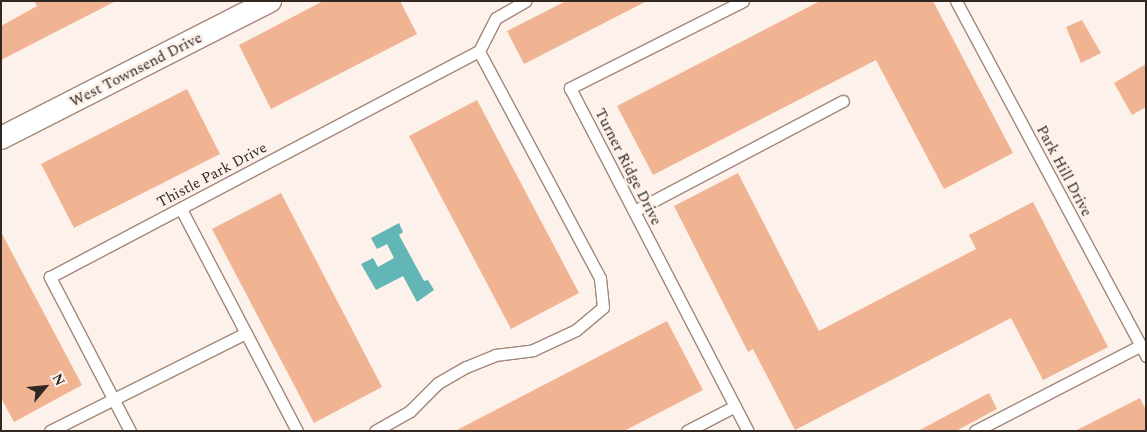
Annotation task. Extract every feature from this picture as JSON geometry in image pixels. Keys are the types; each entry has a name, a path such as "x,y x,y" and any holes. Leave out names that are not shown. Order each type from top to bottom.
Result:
{"street":[{"name":"West Townsend Drive","path":"1,138 270,1"}],"lane":[{"path":"375,431 410,411 438,383 466,367 495,355 533,350 576,330 603,307 600,278 479,51 496,18 525,1"},
{"name":"Turner Ridge Drive","path":"743,1 570,88 748,431"},
{"name":"Park Hill Drive","path":"956,1 1143,351"},
{"name":"Thistle Park Drive","path":"130,431 50,278 479,51"},
{"path":"634,212 843,101"},
{"path":"180,209 298,431"},
{"path":"50,431 246,333"},
{"path":"975,431 1143,351"},
{"path":"687,431 735,406"}],"water":[{"path":"399,223 403,232 399,235 424,281 428,280 434,290 417,302 403,276 376,290 361,264 373,258 378,267 394,258 387,244 377,249 371,238"}],"building":[{"path":"34,1 116,1 1,60 1,26 37,6"},
{"path":"323,1 400,1 417,34 271,109 239,45"},
{"path":"566,1 647,1 524,64 507,31"},
{"path":"820,1 933,1 1013,153 944,189 876,60 653,175 617,106"},
{"path":"1082,20 1101,53 1081,63 1066,27"},
{"path":"1146,64 1146,107 1132,115 1114,83"},
{"path":"187,89 220,154 74,228 41,164"},
{"path":"477,100 579,293 511,329 409,136"},
{"path":"738,173 819,331 976,249 969,235 1033,202 1108,347 1043,380 1011,318 795,430 753,349 748,352 674,206"},
{"path":"281,193 382,387 314,423 212,229"},
{"path":"1,232 82,385 14,422 1,398"},
{"path":"667,321 703,390 624,431 455,431"},
{"path":"989,393 997,409 956,431 918,431"},
{"path":"1140,398 1146,410 1146,431 1075,431"}]}
